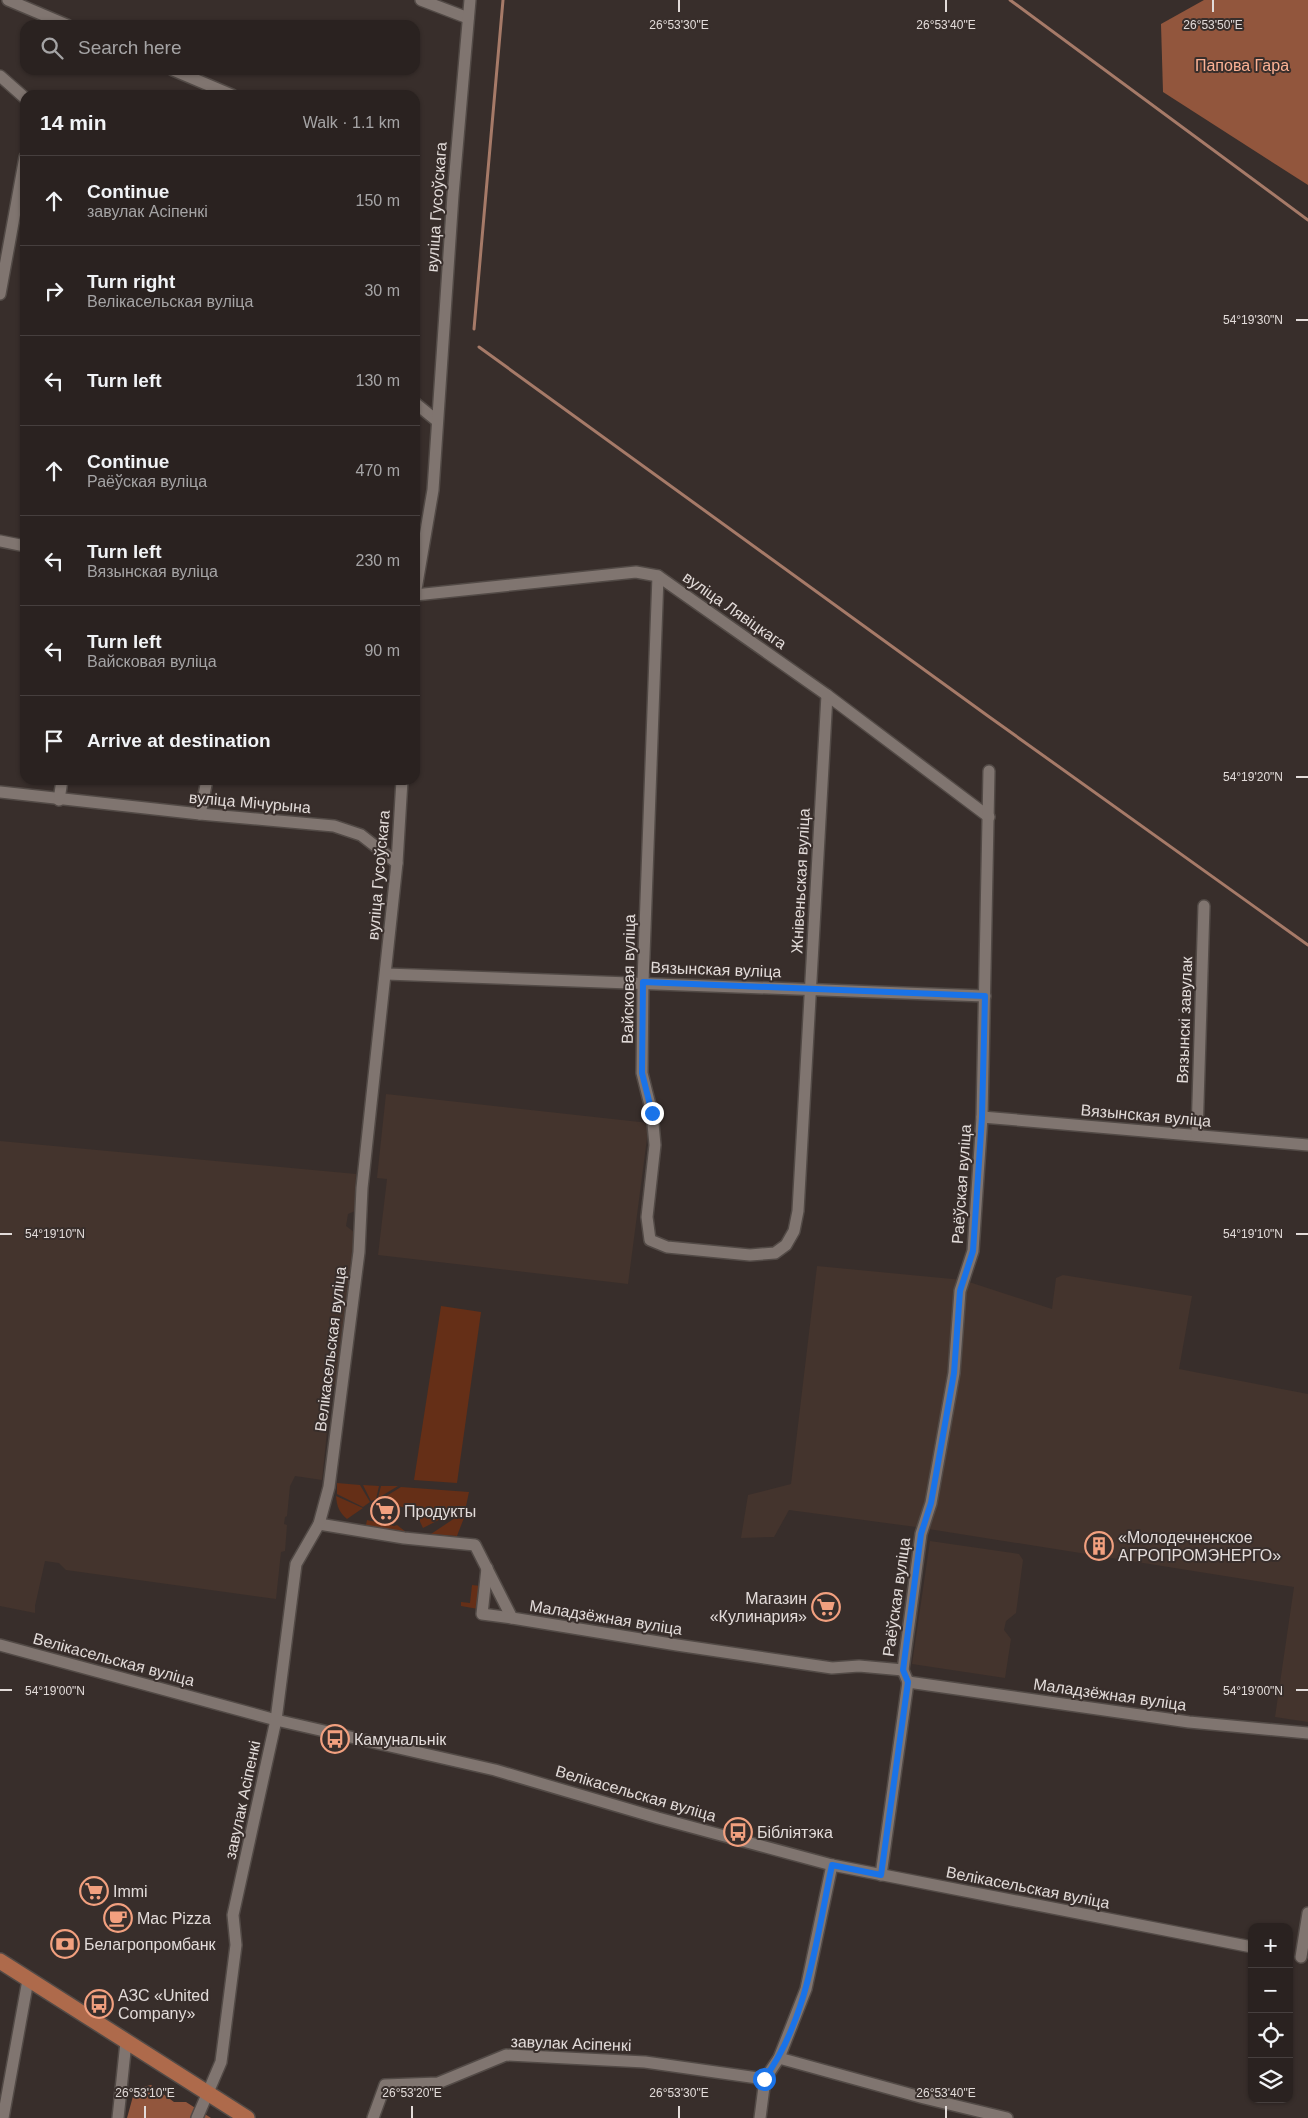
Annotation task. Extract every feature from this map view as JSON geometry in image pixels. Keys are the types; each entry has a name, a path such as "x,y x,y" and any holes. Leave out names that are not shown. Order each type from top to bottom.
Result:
{"main road":[{"path":"0,1961 247,2118"}],"street":[{"path":"8,0 55,20"},
{"path":"421,0 468,18"},
{"name":"вуліца Гусоўскага","path":"420,566 433,490 436,420 470,0"},
{"path":"185,75 220,90"},
{"path":"0,76 20,94"},
{"path":"0,294 20,184"},
{"path":"420,407 436,420"},
{"path":"0,540 20,545"},
{"name":"вуліца Лявіцкага","path":"420,594 636,572 658,576 826,695 988,817"},
{"name":"Вайсковая вуліца","path":"658,576 643,982 642,1073 652,1113 654,1145 647,1217 650,1240 667,1247 750,1255 775,1253 786,1245"},
{"name":"Жнівеньская вуліца","path":"786,1245 794,1232 798,1211 826,695"},
{"name":"Раёўская вуліца","path":"908,1682 903,1670 921,1534 931,1503 954,1373 960,1291 973,1251 982,1117 990,771"},
{"path":"59,800 61,785"},
{"path":"200,814 206,785"},
{"name":"вуліца Гусоўскага","path":"386,974 397,863 402,785"},
{"name":"вуліца Мічурына","path":"0,792 59,800 334,826 360,835 397,863"},
{"name":"Вязынскі завулак","path":"1196,1135 1204,906"},
{"name":"Вязынская вуліца","path":"386,974 810,988 985,996"},
{"name":"Велікасельская вуліца","path":"276,1720 296,1564 319,1524 329,1487 358,1252 362,1188 386,974"},
{"name":"Вязынская вуліца","path":"982,1117 1308,1145"},
{"name":"Маладзёжная вуліца","path":"319,1524 404,1538 476,1545 512,1618 667,1644 832,1668 859,1666 903,1670"},
{"path":"487,1568 482,1614 512,1618"},
{"name":"Велікасельская вуліца","path":"0,1645 276,1720 495,1770 658,1818 832,1865 1248,1946"},
{"path":"881,1875 908,1682"},
{"name":"Маладзёжная вуліца","path":"908,1682 1189,1722 1308,1734"},
{"name":"завулак Асіпенкі","path":"197,2118 221,2062 236,1945 233,1915 276,1720"},
{"path":"760,2118 764,2079 779,2058 806,1989 832,1865"},
{"path":"1299,1957 1308,1912"},
{"path":"2,2118 28,1980"},
{"path":"118,2118 126,2042"},
{"name":"завулак Асіпенкі","path":"374,2118 385,2085 438,2083 506,2055 644,2062 764,2079"},
{"path":"779,2058 1007,2118"}],"shaded area":[{"path":"386,1094 649,1123 628,1284 378,1255 387,1179 377,1178"},
{"path":"0,1141 356,1174 355,1211 348,1214 346,1226 354,1232 354,1250 337,1385 332,1384 322,1480 295,1476 290,1486 287,1516 285,1517 284,1524 287,1525 285,1551 281,1552 276,1599 66,1570 59,1563 45,1561 35,1613 0,1606"},
{"path":"817,1266 963,1280 1052,1309 1056,1278 1063,1275 1192,1296 1179,1369 1308,1394 1308,1722 1275,1717 1294,1587 916,1527 789,1510 774,1537 741,1538 748,1495 791,1484"},
{"path":"441,1306 481,1312 457,1483 414,1480"},
{"path":"337,1483 360,1485 370,1502 363,1507 337,1494"},
{"path":"363,1485 379,1486 376,1499 371,1501"},
{"path":"381,1486 398,1486 378,1498"},
{"path":"401,1487 469,1492 466,1506 423,1528 415,1511 380,1500"},
{"path":"336,1496 363,1508 347,1519 339,1509"},
{"path":"467,1510 457,1536 431,1534"},
{"path":"367,1520 397,1525 406,1532 403,1534 366,1525"},
{"path":"930,1541 1019,1554 1023,1560 1016,1613 1006,1621 1004,1630 1011,1639 1005,1678 912,1664"},
{"path":"472,1585 481,1586 478,1609 461,1606 461,1602 470,1603"}],"green space":[{"name":"Папова Гара","path":"1204,0 1308,0 1308,185 1163,92 1161,24"},
{"path":"151,2085 174,2102 186,2102 211,2118 127,2118 135,2089"}],"waterway":[{"path":"474,329 503,0"},
{"path":"1010,0 1308,220"},
{"path":"479,347 1308,945"}],"place":[{"name":"Продукты","path":"385,1511"},
{"name":"«Молодечненское АГРОПРОМЭНЕРГО»","path":"1099,1546"},
{"name":"Магазин «Кулинария»","path":"826,1607"},
{"name":"Камунальнік","path":"335,1739"},
{"name":"Бібліятэка","path":"738,1832"},
{"name":"Immi","path":"94,1891"},
{"name":"Mac Pizza","path":"118,1918"},
{"name":"Белагропромбанк","path":"65,1944"},
{"name":"АЗС «United Company»","path":"99,2004"}],"route":[{"path":"652,1113 642,1073 643,982 985,996 982,1117 973,1251 960,1291 954,1373 931,1503 921,1534 903,1670 908,1682 881,1875 832,1865 806,1989 779,2058 764,2079"}]}
